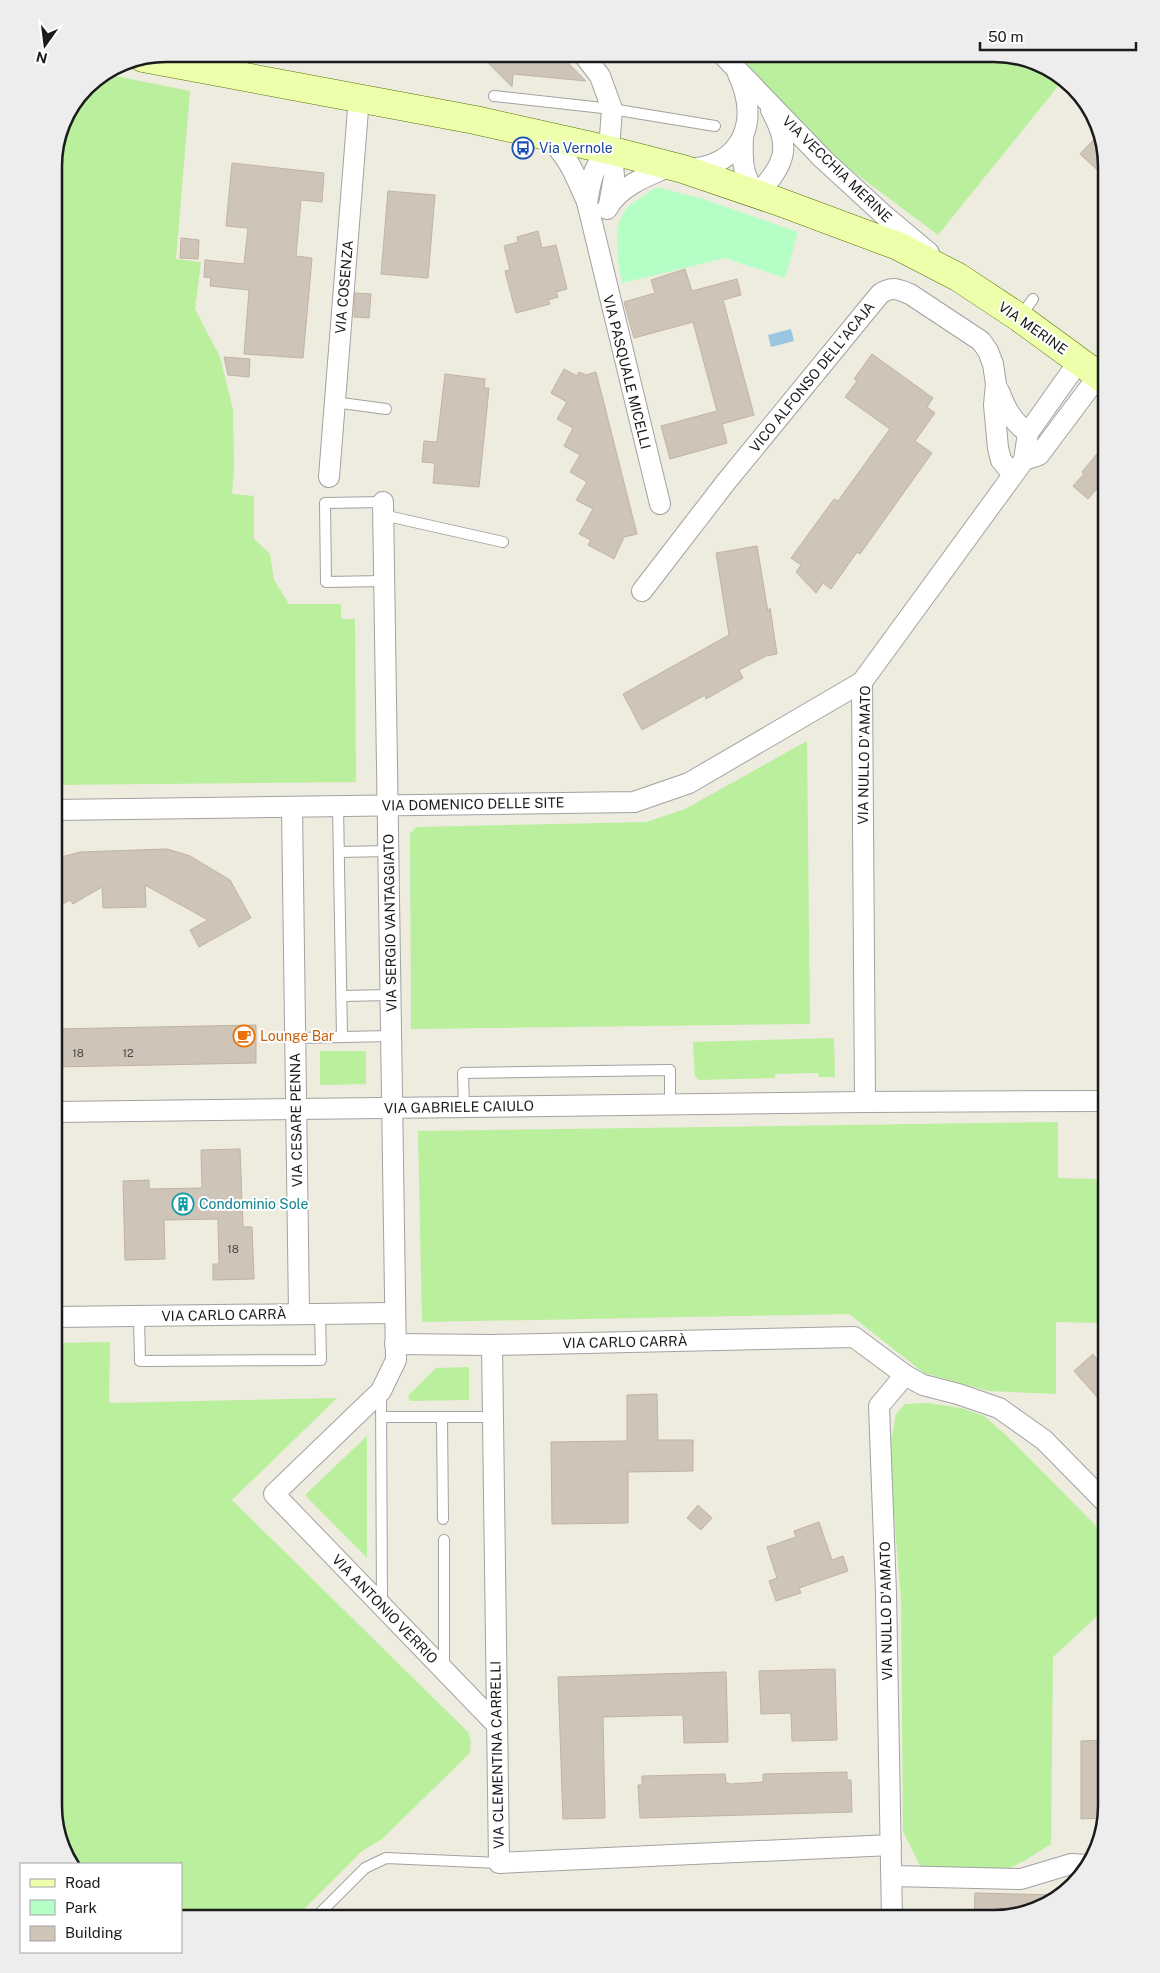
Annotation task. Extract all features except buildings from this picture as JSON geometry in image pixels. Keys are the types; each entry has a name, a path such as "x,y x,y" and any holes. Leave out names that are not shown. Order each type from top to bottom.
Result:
{"main road":[{"path":"165,62 359,97 545,135 677,168 898,246 958,277"},
{"name":"VIA MERINE","path":"958,277 1026,308 1095,373"}],"street":[{"path":"590,63 600,76 612,108 609,150 613,163 614,177 609,205 596,239"},
{"path":"729,63 747,99 748,119 742,154 747,182 756,195 776,173 782,158 782,139 776,119 764,97"},
{"name":"VIA VECCHIA MERINE","path":"731,63 823,159 885,216 958,277"},
{"name":"VIA COSENZA","path":"329,477 359,97"},
{"name":"VIA PASQUALE MICELLI","path":"545,135 560,149 569,161 587,202 660,504"},
{"path":"609,205 634,184 677,168 704,168 717,163 730,154 744,137"},
{"name":"VIA PASQUALE MICELLI","path":"587,202 594,172 600,159 609,150"},
{"name":"VICO ALFONSO DELL'ACAJA","path":"642,591 745,459 880,294 888,289 898,289 910,294 981,341 988,351 993,364 996,384 1007,412 1015,423 1028,433"},
{"name":"VIA NULLO D'AMATO","path":"865,1102 862,682 1018,467 1028,433 1095,373"},
{"name":"VIA NULLO D'AMATO","path":"1018,467 1039,455 1095,373"},
{"name":"VICO ALFONSO DELL'ACAJA","path":"996,384 994,405 1001,460 1018,467"},
{"name":"VIA SERGIO VANTAGGIATO","path":"381,1391 396,1360 383,508"},
{"name":"VIA DOMENICO DELLE SITE","path":"63,810 634,802 689,783 862,682"},
{"name":"VIA CESARE PENNA","path":"292,807 299,1314"},
{"name":"VIA GABRIELE CAIULO","path":"62,1112 670,1104 1098,1101"},
{"name":"VIA CARLO CARRÀ","path":"62,1317 394,1313"},
{"name":"VIA CARLO CARRÀ","path":"396,1344 492,1345 854,1337 905,1374"},
{"name":"VIA CLEMENTINA CARRELLI","path":"492,1345 499,1862 891,1845"},
{"path":"905,1374 923,1385 958,1394 999,1408 1044,1440 1098,1496"},
{"name":"VIA NULLO D'AMATO","path":"892,1910 886,1593 879,1406 905,1374"},
{"name":"VIA ANTONIO VERRIO","path":"381,1391 274,1494 496,1724"},
{"path":"892,1876 1021,1879 1071,1864 1080,1865"}],"lane":[{"path":"494,96 612,108 714,126"},
{"path":"334,402 386,409"},
{"path":"384,581 326,582 325,503 383,508 503,542"},
{"path":"338,806 342,1037"},
{"path":"339,852 389,851"},
{"path":"342,996 391,995"},
{"path":"295,1038 391,1036"},
{"path":"464,1107 463,1073 650,1070 670,1070 670,1104"},
{"path":"140,1317 140,1361 321,1360 320,1314"},
{"path":"381,1391 382,1606"},
{"path":"382,1417 493,1417"},
{"path":"442,1417 443,1519"},
{"path":"444,1540 444,1670"},
{"path":"323,1910 365,1868 386,1858 499,1862"}],"green space":[{"path":"742,63 1001,63 1014,64 1040,73 1059,85 938,235 835,158"},
{"path":"115,76 190,91 176,259 201,262 195,309 220,357 233,409 234,469 232,494 254,496 254,539 270,554 274,580 289,604 341,604 341,619 355,619 356,782 63,785 63,152 73,120 80,108 98,88"},
{"path":"656,187 703,199 798,232 785,278 725,258 622,283 617,234 622,215 634,202"},
{"path":"807,741 810,1024 411,1029 410,834 416,827 647,822 685,809"},
{"path":"834,1038 835,1077 819,1077 818,1073 775,1074 775,1078 699,1080 695,1076 693,1042"},
{"path":"320,1051 366,1051 366,1084 320,1085"},
{"path":"1058,1122 1058,1178 1098,1179 1098,1323 1056,1322 1056,1394 988,1391 924,1373 849,1314 422,1322 418,1131"},
{"path":"110,1342 109,1403 337,1398 232,1500 468,1732 471,1741 470,1753 382,1839 362,1851 303,1910 182,1910 182,1863 79,1863 73,1853 64,1827 62,1807 62,1343"},
{"path":"469,1367 469,1400 410,1401 408,1396 436,1368"},
{"path":"927,1403 961,1408 984,1416 1008,1437 1098,1528 1098,1615 1053,1657 1051,1844 1024,1861 1003,1871 921,1868 903,1831 901,1600 889,1452 896,1414 905,1404"},
{"path":"367,1436 367,1558 305,1495"}],"water":[{"path":"791,329 794,341 771,347 768,335"}],"place":[{"name":"Via Vernole","path":"523,148"},
{"name":"Lounge Bar","path":"244,1036"},
{"name":"Condominio Sole","path":"183,1204"}]}
